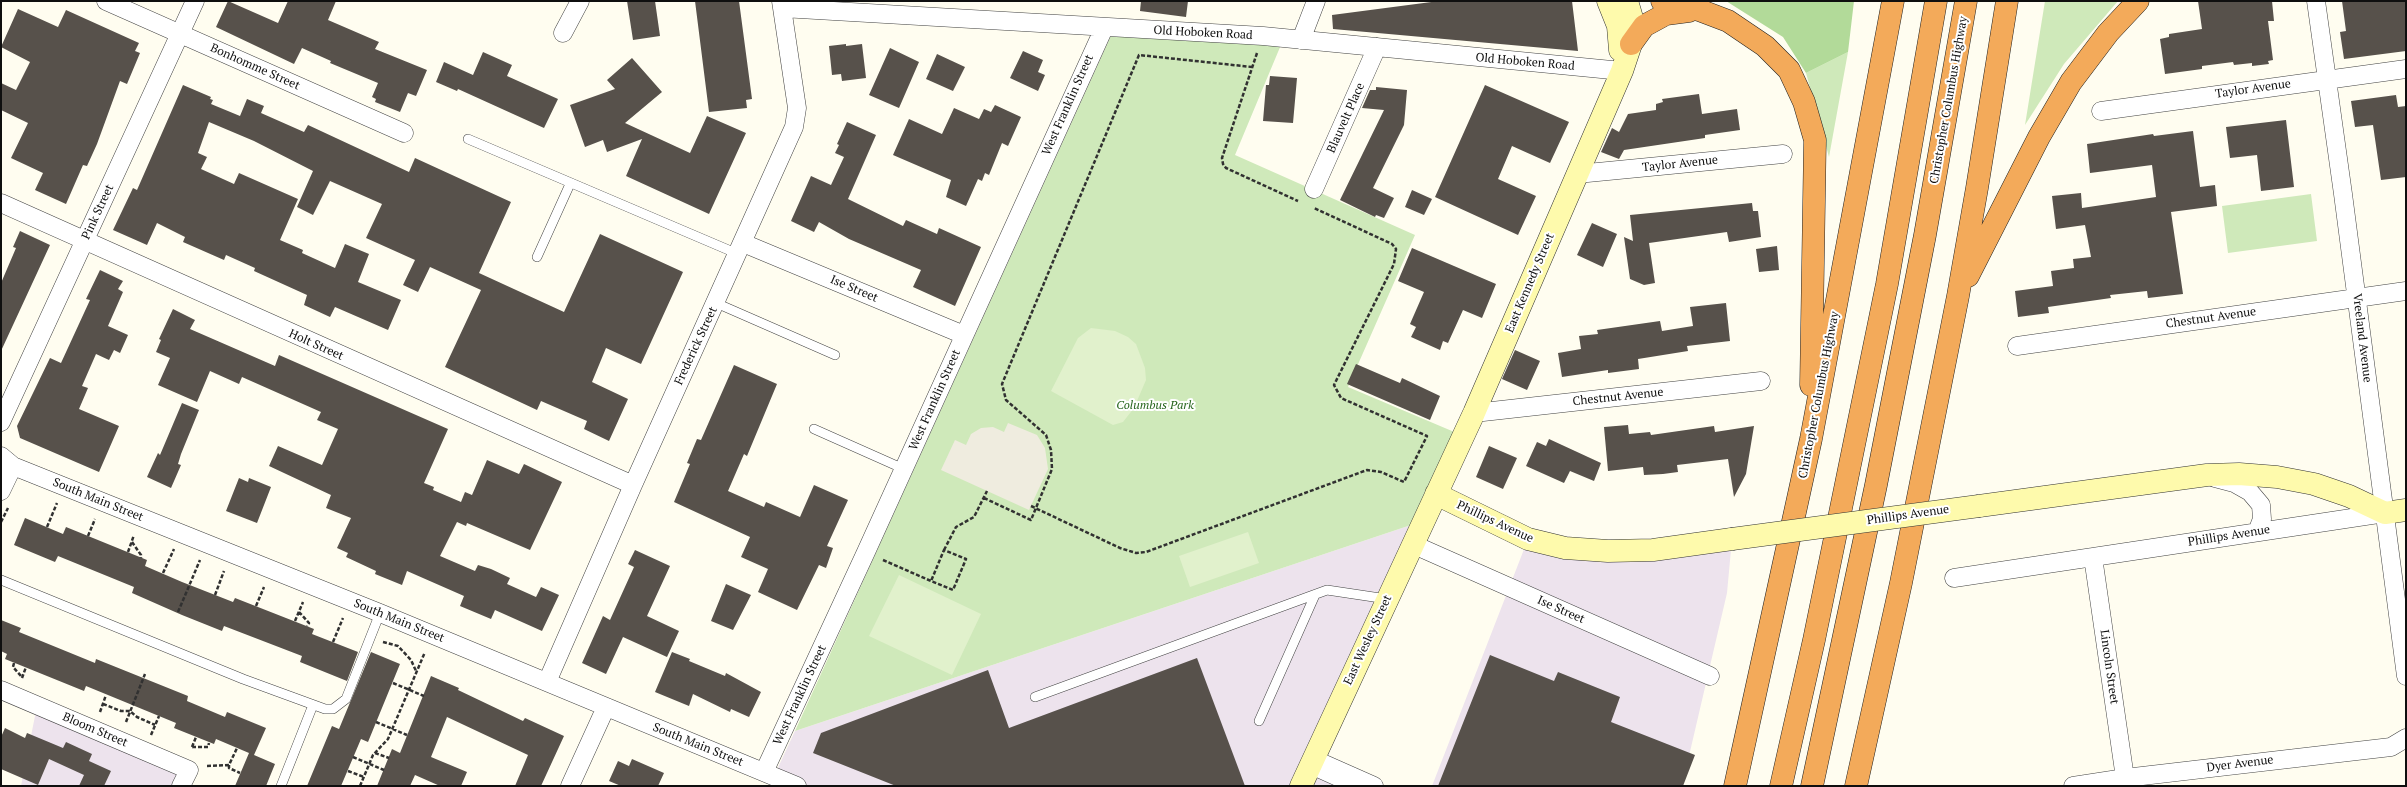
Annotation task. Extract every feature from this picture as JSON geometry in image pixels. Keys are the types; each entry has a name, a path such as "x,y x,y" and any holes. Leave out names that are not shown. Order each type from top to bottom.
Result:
{"highway":[{"path":"1662,1 1699,10 1728,21 1765,46 1788,70 1804,102 1815,140 1811,439"},
{"name":"Christopher Columbus Highway","path":"1735,786 1811,439 1892,1"},
{"path":"1781,786 1814,640 1884,300 1936,1"},
{"name":"Christopher Columbus Highway","path":"1812,786 1888,424 1924,242 1966,1"},
{"path":"1856,786 1902,583 1958,296 1978,188 2007,1"},
{"path":"1958,296 2039,137 2071,82 2108,33 2138,1"},
{"path":"1631,44 1644,26 1666,14 1699,10"}],"street":[{"name":"Bonhomme Street","path":"106,1 404,133"},
{"name":"Pink Street","path":"1,422 195,1"},
{"path":"563,33 580,1"},
{"path":"1301,40 1316,1"},
{"name":"East Kennedy Street","path":"1608,1 1618,26 1622,71"},
{"name":"East Kennedy Street","path":"1436,494 1474,413 1622,71 1631,44 1632,18 1628,1"},
{"name":"Vreeland Avenue","path":"2316,1 2357,298 2406,676"},
{"name":"Old Hoboken Road","path":"782,5 1104,28 1263,36 1622,71"},
{"name":"Frederick Street","path":"547,682 633,485 741,249 794,127 797,108 782,5"},
{"name":"West Franklin Street","path":"764,772 904,469 1104,28"},
{"name":"Blauvelt Place","path":"1310,197 1377,47"},
{"name":"Taylor Avenue","path":"2101,111 2326,78 2406,69"},
{"name":"Taylor Avenue","path":"1577,174 1783,154"},
{"name":"Holt Street","path":"1,203 84,242 633,485"},
{"name":"Ise Street","path":"741,249 964,335"},
{"name":"Chestnut Avenue","path":"2017,346 2406,291"},
{"name":"Chestnut Avenue","path":"1474,413 1761,381"},
{"path":"1,491 7,461"},
{"name":"South Main Street","path":"7,461 380,613 797,786"},
{"name":"Phillips Avenue","path":"1436,494 1528,539 1565,548 1608,551 1653,550 2207,476 2239,474 2277,477 2314,484 2349,496 2385,513"},
{"path":"2207,476 2234,483 2250,492 2261,505 2262,519 2257,532"},
{"name":"East Wesley Street","path":"1307,771 1436,494"},
{"name":"Phillips Avenue","path":"1954,578 2406,510"},
{"name":"Ise Street","path":"1412,544 1710,676"},
{"name":"Lincoln Street","path":"2093,557 2126,778"},
{"name":"Bloom Street","path":"1,690 194,768"},
{"path":"570,786 606,707"},
{"name":"Dyer Avenue","path":"2073,786 2126,778 2391,747 2406,738"},
{"path":"181,786 194,768"},
{"path":"1307,771 1374,786"}],"lane":[{"path":"468,139 570,184 741,249"},
{"path":"537,257 570,184"},
{"path":"716,303 835,356"},
{"path":"814,429 904,469"},
{"path":"1,580 244,679 325,709 333,709 346,699 380,613"},
{"path":"1035,697 1327,590 1387,599"},
{"path":"1259,721 1315,595"},
{"path":"281,786 313,705"},
{"path":"1307,771 1347,786"}],"path":[{"path":"1263,36 1222,158 1223,164 1226,168 1300,202"},
{"path":"984,498 1031,520 1052,469 1051,450 1041,430 1006,400 1002,384 1139,55 1252,66"},
{"path":"1031,506 1120,548 1136,553 1146,552 1367,470 1381,472 1404,482 1427,436 1341,398 1334,385 1394,264 1396,249 1392,244 1310,197"},
{"path":"931,581 952,532 974,517 987,491"},
{"path":"47,527 59,497"},
{"path":"88,536 97,512"},
{"path":"128,552 136,529"},
{"path":"132,542 142,555 141,558"},
{"path":"163,573 176,545"},
{"path":"866,552 953,590 966,559 944,550"},
{"path":"178,612 201,556"},
{"path":"215,595 225,566"},
{"path":"256,606 266,583"},
{"path":"295,621 304,599"},
{"path":"299,612 309,623 308,626"},
{"path":"333,642 344,616"},
{"path":"368,644 388,642 398,646 411,660 416,672"},
{"path":"360,786 375,753 388,739 426,650"},
{"path":"14,663 13,667 22,678"},
{"path":"123,728 145,674"},
{"path":"393,683 424,696"},
{"path":"98,718 106,695"},
{"path":"103,704 121,711 130,711 137,717 155,725"},
{"path":"150,739 159,716"},
{"path":"376,722 407,735"},
{"path":"190,751 196,737"},
{"path":"192,747 208,747 210,743"},
{"path":"237,748 229,764 229,768 240,773"},
{"path":"375,753 389,758"},
{"path":"353,757 384,770"},
{"path":"194,768 229,764"},
{"path":"348,770 364,777"}],"shaded area":[{"path":"1008,423 1037,435 1045,448 1048,469 1029,510 941,470 955,440 966,445 971,434 981,428 993,427 1004,432"},
{"path":"1420,522 1315,757 1378,786 809,786 776,772 795,731"},
{"path":"1528,539 1565,548 1732,539 1727,593 1682,786 1432,786"},
{"path":"37,706 183,763 173,786 21,786"}],"green space":[{"path":"1726,1 1854,1 1848,52 1806,73 1783,37"},
{"path":"2045,1 2118,1 2064,64 2025,125"},
{"name":"Columbus Park","path":"1115,27 1283,40 1235,155 1415,235 1348,387 1459,434 1420,522 795,731"},
{"path":"1848,52 1829,157 1806,73"},
{"path":"2311,194 2317,241 2228,253 2222,206"},
{"path":"1091,328 1115,331 1128,337 1136,344 1145,368 1146,380 1134,408 1123,422 1113,425 1051,391 1078,338"},
{"path":"1248,532 1259,563 1190,587 1179,556"},
{"path":"899,575 981,614 952,675 869,636"}],"building":[{"path":"228,1 278,23 288,1 336,1 328,20 379,42 375,49 427,70 416,96 408,93 400,112 375,102 376,99 372,97 378,83 330,63 331,61 302,48 294,64 216,27"},
{"path":"627,1 655,1 660,36 633,40"},
{"path":"695,1 739,1 752,99 746,100 747,108 709,112"},
{"path":"1141,1 1188,1 1186,17 1140,11"},
{"path":"1439,1 1572,1 1578,51 1333,29 1332,15"},
{"path":"2198,1 2272,1 2274,21 2268,21 2273,60 2268,61 2269,64 2252,66 2252,63 2234,65 2233,62 2202,66 2202,69 2165,74 2160,39 2169,37 2169,34 2202,29"},
{"path":"2342,1 2406,1 2406,51 2344,59 2340,32 2346,31"},
{"path":"18,9 58,27 66,10 139,43 135,51 140,53 127,84 120,81 97,144 87,166 83,165 66,204 35,190 43,173 11,158 28,123 1,110 1,83 16,90 30,62 1,47"},
{"path":"846,44 846,46 862,44 866,78 842,81 841,74 832,75 829,46"},
{"path":"890,48 919,62 899,108 869,95"},
{"path":"1023,51 1043,60 1038,72 1045,75 1038,91 1010,78"},
{"path":"483,52 512,65 507,76 558,99 544,128 458,89 457,91 436,82 444,62 473,75"},
{"path":"937,54 965,67 953,91 926,79"},
{"path":"632,58 662,92 625,123 690,153 707,116 746,133 709,214 626,176 642,139 607,152 603,140 585,147 570,105 615,89 607,80"},
{"path":"1270,76 1297,78 1293,123 1263,121 1266,85 1269,85"},
{"path":"183,85 211,97 210,99 213,100 211,104 240,116 247,99 264,106 261,113 304,132 308,125 409,172 415,158 511,202 479,273 564,312 600,234 683,272 641,364 606,348 592,382 628,399 609,441 584,429 587,421 541,401 537,410 445,367 481,290 430,267 418,292 403,285 415,260 366,238 382,204 330,181 313,215 297,207 313,171 254,141 209,122 198,153 207,157 201,169 234,184 239,173 298,199 280,240 303,250 302,253 335,268 345,244 369,254 358,282 401,300 388,330 335,307 330,317 304,305 307,295 254,271 255,268 226,255 224,260 183,242 185,237 157,223 147,245 113,230 133,188 137,190"},
{"path":"1485,85 1569,122 1550,163 1512,146 1498,179 1536,196 1518,235 1435,197"},
{"path":"1376,87 1407,90 1404,125 1373,188 1394,198 1384,218 1376,215 1375,217 1340,200 1384,110 1362,108 1370,90 1376,90"},
{"path":"1699,94 1702,114 1737,109 1740,130 1705,135 1705,138 1624,150 1619,159 1601,152 1612,128 1619,132 1628,114 1656,110 1656,104 1663,102 1662,99"},
{"path":"2396,95 2398,107 2406,106 2406,177 2381,180 2373,125 2355,127 2351,101"},
{"path":"995,105 1021,117 1008,146 1002,143 989,175 985,173 982,181 978,179 966,206 946,197 951,180 893,155 909,119 942,134 954,108 979,119 984,109 991,112"},
{"path":"2286,120 2294,187 2261,191 2257,155 2230,158 2226,127"},
{"path":"847,122 876,135 848,199 903,226 906,220 937,234 939,228 981,247 955,306 913,287 921,270 849,239 819,222 814,232 791,221 811,176 831,185 844,157 835,153 839,145 837,144"},
{"path":"2193,131 2200,187 2215,185 2217,206 2171,212 2183,294 2148,298 2147,291 2110,295 2111,298 2048,307 2049,313 2018,317 2015,291 2053,286 2051,271 2074,268 2073,259 2091,257 2085,225 2056,229 2052,196 2081,193 2082,208 2156,197 2152,165 2090,173 2087,144 2153,134 2154,136"},
{"path":"1412,190 1432,199 1424,215 1405,207"},
{"path":"1752,203 1753,211 1758,211 1761,237 1729,242 1727,232 1649,243 1655,283 1644,285 1630,279 1624,237 1633,241 1630,215"},
{"path":"1592,223 1617,234 1603,267 1577,255"},
{"path":"20,231 50,245 1,351 1,283 16,248 13,247"},
{"path":"1777,246 1779,270 1759,272 1756,249"},
{"path":"1412,248 1496,284 1482,318 1463,310 1448,343 1443,341 1440,350 1411,337 1416,327 1410,324 1424,292 1398,281"},
{"path":"100,270 123,281 118,289 123,292 108,326 128,335 120,353 114,350 109,360 96,354 82,386 88,388 79,409 119,426 99,472 20,438 17,426 50,358 61,363 90,300 86,299"},
{"path":"1726,303 1730,341 1687,346 1688,351 1638,359 1639,369 1608,373 1608,370 1562,377 1558,353 1581,349 1579,336 1598,334 1597,330 1660,321 1662,331 1693,326 1690,307"},
{"path":"173,309 195,320 190,329 275,366 279,355 448,429 424,483 434,487 433,490 461,502 465,492 472,495 487,460 519,474 524,464 562,482 530,550 467,523 466,526 457,522 440,556 475,571 478,565 491,569 510,578 507,584 536,597 541,587 559,595 542,631 495,610 491,619 460,606 464,596 407,571 402,585 375,574 376,571 346,557 348,553 337,548 351,518 326,508 331,495 269,466 278,446 322,465 338,429 317,420 321,412 242,377 239,384 210,371 197,402 158,385 170,358 156,352 161,340 159,339"},
{"path":"1515,350 1540,361 1527,390 1502,379"},
{"path":"1356,364 1400,383 1402,378 1440,396 1430,420 1347,384"},
{"path":"734,365 777,384 747,456 744,454 728,491 764,507 766,502 800,517 814,485 848,500 827,546 833,548 826,568 819,565 797,610 758,592 768,569 741,557 750,537 674,502 690,464 687,463 697,439 701,440"},
{"path":"182,403 199,410 181,454 178,464 181,465 171,488 147,477 158,453 160,455"},
{"path":"1628,425 1629,434 1650,432 1651,435 1714,426 1715,432 1754,426 1746,474 1734,497 1728,459 1677,465 1678,472 1663,474 1644,475 1643,467 1608,471 1604,427"},
{"path":"1549,439 1601,463 1594,481 1570,471 1564,483 1526,466 1537,442 1546,446"},
{"path":"1489,446 1517,458 1503,489 1476,477"},
{"path":"239,478 248,482 249,478 271,487 257,523 226,511"},
{"path":"25,518 63,534 66,527 147,560 145,566 182,582 233,602 235,598 314,629 312,634 358,652 347,681 300,662 302,656 224,626 222,631 132,593 134,587 58,556 55,562 14,545"},
{"path":"635,550 670,566 647,616 679,631 667,657 623,637 606,674 582,663 603,616 610,620 634,567 628,564"},
{"path":"726,584 751,595 733,630 711,621"},
{"path":"1,620 21,628 19,632 95,663 96,659 188,696 187,701 225,717 227,712 266,728 254,755 275,764 266,786 235,786 249,753 216,739 214,744 174,728 176,723 86,686 84,691 5,659 7,654 1,651"},
{"path":"371,652 400,664 368,742 361,739 341,786 307,786 332,726 339,729"},
{"path":"672,652 725,676 726,673 761,692 749,717 731,709 730,712 693,694 689,706 655,692"},
{"path":"1490,655 1554,681 1558,672 1620,697 1611,722 1695,755 1683,786 1438,786"},
{"path":"1197,658 1245,786 896,786 813,753 821,733 988,670 1009,728"},
{"path":"431,676 459,688 458,690 523,721 525,718 564,736 541,786 515,786 528,755 447,717 431,757 467,772 461,786 440,786 415,775 410,786 377,786 392,749 400,753"},
{"path":"5,728 25,738 27,733 63,748 66,742 92,754 89,761 111,771 104,786 79,786 84,775 49,759 38,785 1,769 1,737"},
{"path":"632,759 664,773 658,786 621,786 609,781 618,761 629,766"}]}
